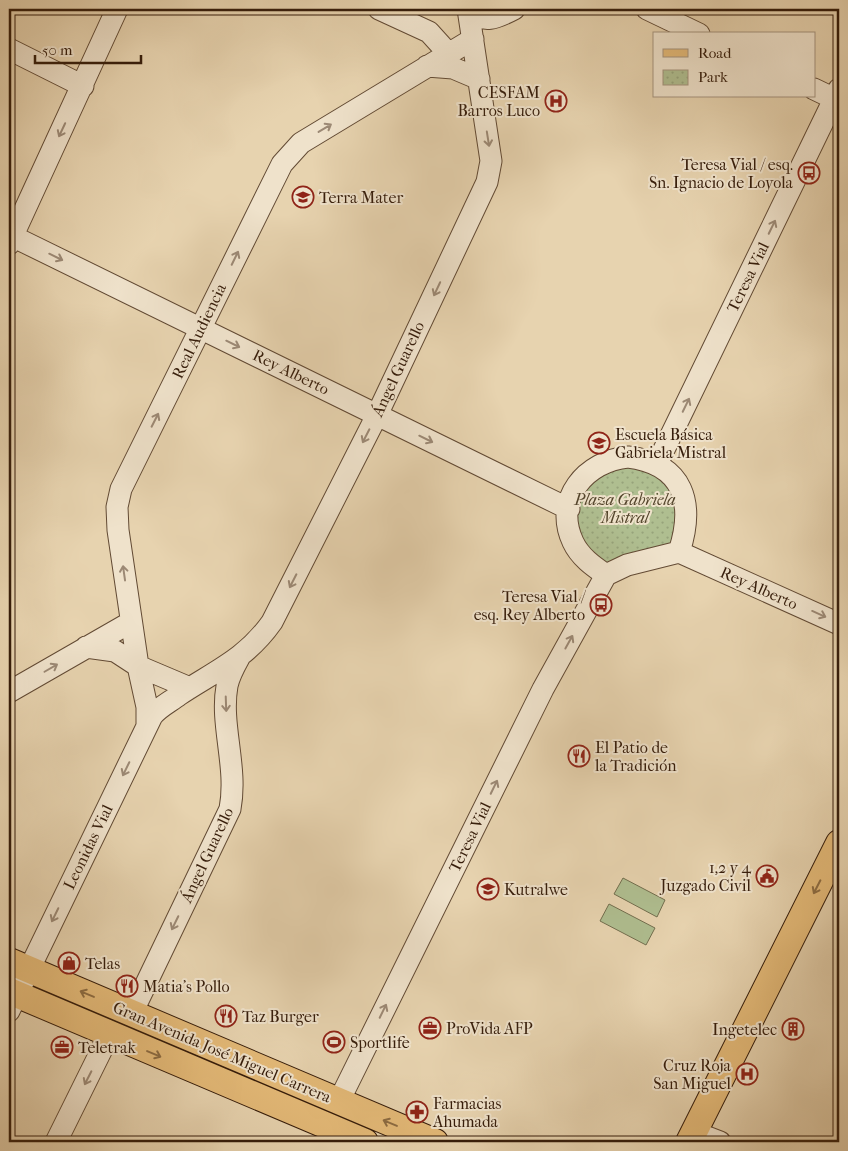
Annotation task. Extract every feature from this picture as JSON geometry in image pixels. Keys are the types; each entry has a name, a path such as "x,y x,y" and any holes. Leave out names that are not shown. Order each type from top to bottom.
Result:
{"main road":[{"path":"691,1137 839,843"},
{"name":"Gran Avenida José Miguel Carrera","path":"19,965 435,1142"},
{"name":"Gran Avenida José Miguel Carrera","path":"12,999 109,1035 365,1142"},
{"path":"308,1118 324,1112 339,1101"}],"street":[{"path":"11,240 117,9"},
{"path":"379,9 429,32 448,53"},
{"path":"468,9 473,39"},
{"name":"Ángel Guarello","path":"468,9 484,19 506,13"},
{"path":"647,9 695,32"},
{"name":"Ángel Guarello","path":"477,69 483,37 506,13"},
{"name":"Real Audiencia","path":"131,622 118,530 117,507 121,490 282,164 301,143 473,39"},
{"name":"Ángel Guarello","path":"190,688 239,658 253,647 272,622 377,415 490,176 491,161 473,39"},
{"path":"9,50 83,86"},
{"path":"427,66 477,69"},
{"path":"816,90 838,96"},
{"name":"Teresa Vial","path":"657,464 838,96"},
{"name":"Rey Alberto","path":"11,240 201,328 569,509"},
{"path":"628,457 642,458 657,464 675,480 686,503 686,530 679,552 627,565 606,575 590,564 573,542 569,530 569,509 574,490 581,479 602,462 628,457"},
{"name":"Rey Alberto","path":"679,552 839,624"},
{"name":"Teresa Vial","path":"339,1101 543,689 606,575"},
{"path":"9,692 131,622 147,706 148,725"},
{"path":"86,647 115,651 138,666 190,688"},
{"name":"Ángel Guarello","path":"132,1013 230,809 234,775 225,701 227,685 239,658"},
{"name":"Leonidas Vial","path":"12,999 19,965 156,711 190,688"},
{"path":"56,1142 109,1035"},
{"path":"691,1137 720,1142"}],"green space":[{"name":"Plaza Gabriela Mistral","path":"647,463 683,501 672,544 643,550 604,568 575,529 575,504 596,471"},
{"path":"623,878 665,900 657,917 614,894"},
{"path":"609,904 655,928 646,945 600,921"}],"place":[{"name":"CESFAM Barros Luco","path":"556,101"},
{"name":"Teresa Vial / esq. Sn. Ignacio de Loyola","path":"809,173"},
{"name":"Terra Mater","path":"303,197"},
{"name":"Escuela Básica Gabriela Mistral","path":"599,443"},
{"name":"Teresa Vial / esq. Rey Alberto","path":"601,605"},
{"name":"El Patio de la Tradición","path":"579,756"},
{"name":"1,2 y 4 Juzgado Civil","path":"767,876"},
{"name":"Kutralwe","path":"488,889"},
{"name":"Telas","path":"69,963"},
{"name":"Matia's Pollo","path":"127,986"},
{"name":"Taz Burger","path":"226,1016"},
{"name":"ProVida AFP","path":"430,1028"},
{"name":"Ingetelec","path":"793,1029"},
{"name":"Sportlife","path":"334,1042"},
{"name":"Teletrak","path":"62,1047"},
{"name":"Cruz Roja San Miguel","path":"747,1074"},
{"name":"Farmacias Ahumada","path":"417,1112"}]}
